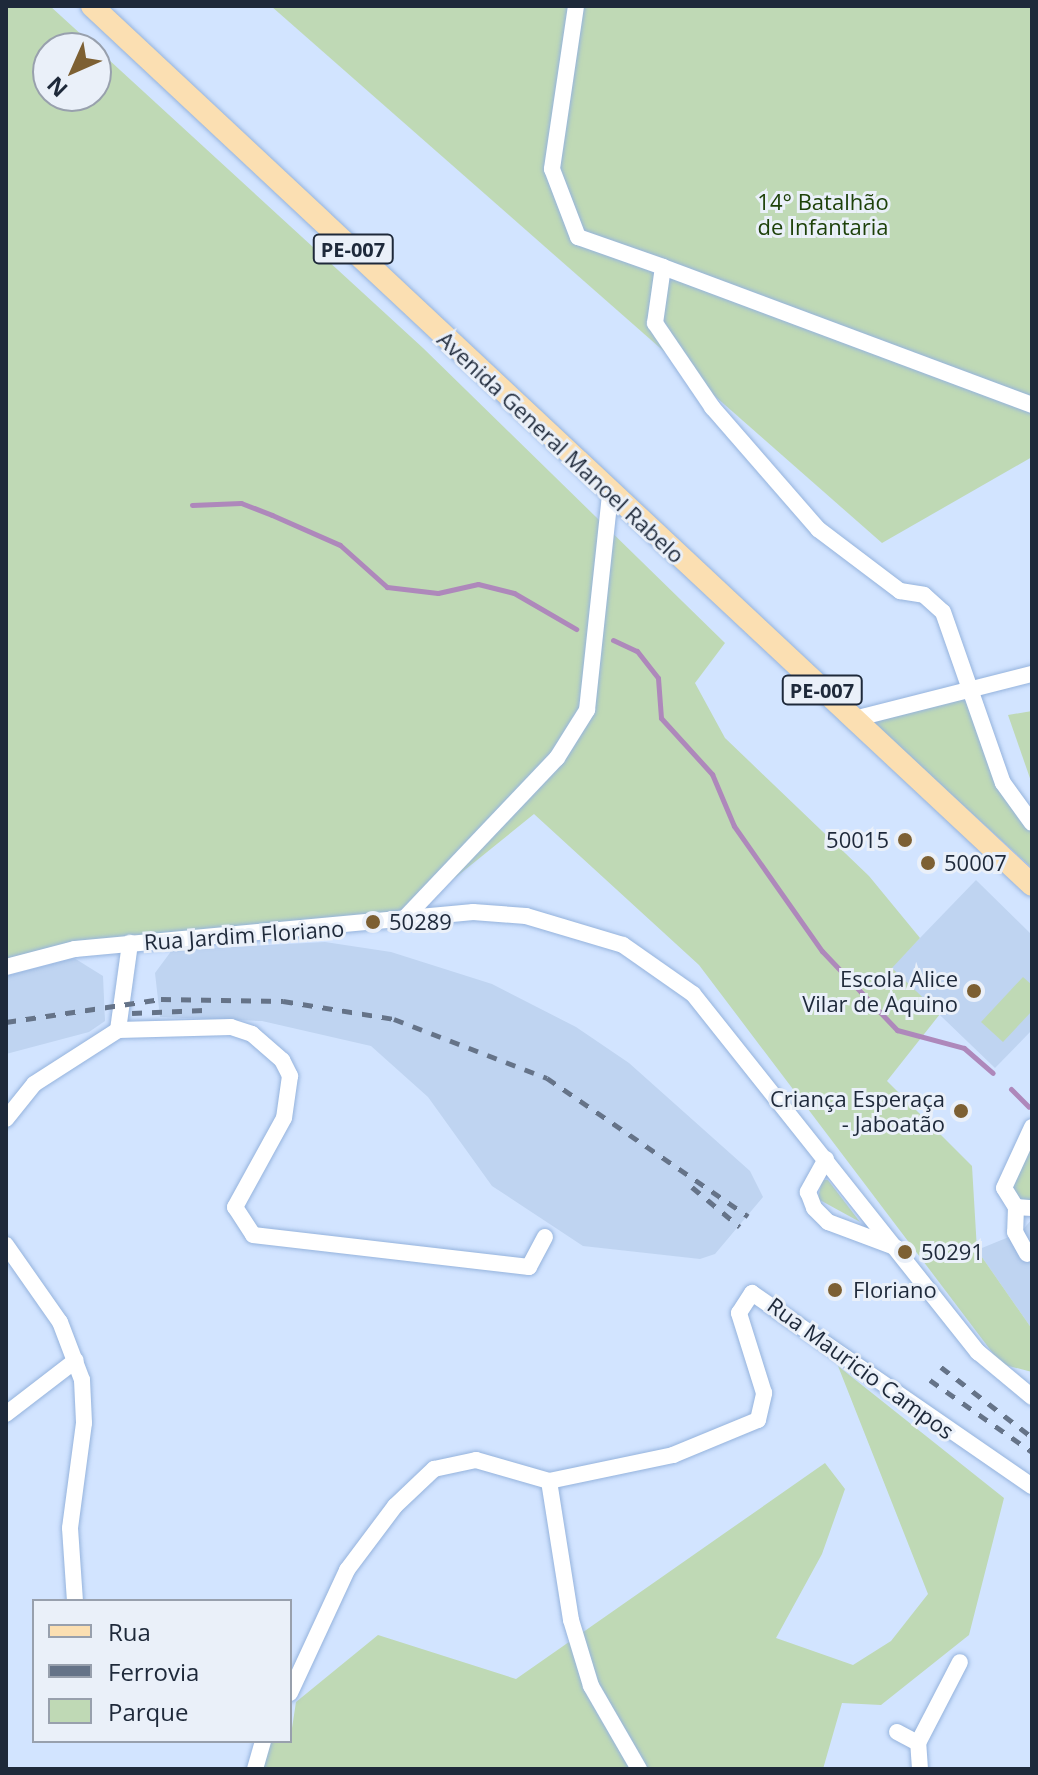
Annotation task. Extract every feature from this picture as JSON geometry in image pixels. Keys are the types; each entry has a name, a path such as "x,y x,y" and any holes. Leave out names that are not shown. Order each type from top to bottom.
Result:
{"main road":[{"name":"Avenida General Manoel Rabelo","path":"92,6 610,495 1032,885"}],"street":[{"path":"576,6 552,169 578,237 1032,405"},
{"path":"663,267 655,323 712,407 818,529 900,591 924,595 943,612 974,691 1003,783 1032,823"},
{"path":"404,919 557,758 587,710 610,495"},
{"path":"854,719 1032,674"},
{"name":"Rua Jardim Floriano","path":"6,967 130,943 404,919 526,916 623,945 693,994 978,1352 1032,1397"},
{"name":"Rua Jardim Floriano","path":"118,1030 130,943"},
{"path":"6,1119 34,1084 118,1030 231,1027 252,1034 282,1060 290,1076 284,1118 235,1207 253,1235 529,1267 545,1237"},
{"path":"1027,1254 1015,1232 1024,1208 1004,1193 1005,1179 1032,1127"},
{"path":"826,1159 808,1192 814,1208 841,1228 895,1247"},
{"path":"6,1245 60,1322 76,1360 85,1400 70,1528 75,1599"},
{"name":"Rua Mauricio Campos","path":"292,1689 347,1570 434,1469 476,1460 549,1481 673,1455 758,1420 764,1393 739,1313 747,1296 759,1293 1032,1486"},
{"path":"6,1414 76,1360"},
{"path":"549,1481 571,1620 591,1686 639,1769"},
{"path":"920,1769 918,1743 960,1662"},
{"path":"897,1732 918,1743"},
{"path":"255,1769 262,1743"}],"shaded area":[{"name":"Escola Alice Vilar de Aquino","path":"976,880 1032,935 1032,1030 995,1068 891,968"},
{"path":"325,942 391,952 492,984 576,1027 629,1063 750,1171 763,1197 715,1254 700,1259 583,1246 492,1186 428,1097 371,1046 262,1021 160,1017 155,973 172,950"},
{"path":"74,958 103,976 105,1021 89,1032 6,1054 6,976"},
{"path":"1032,1219 1032,1329 977,1250 1021,1232"}],"green space":[{"path":"6,6 50,6 78,32 32,32 32,112 112,112 112,63 423,348 725,643 695,683 725,738 869,876 920,938 892,968 940,1014 887,1081 972,1166 977,1250 1032,1329 1032,1372 1001,1364 699,965 534,814 404,919 38,958 6,969"},
{"name":"14° Batalhão de Infantaria","path":"271,6 1032,6 1032,457 882,543"},
{"path":"969,693 1020,821 1032,829 1032,868 865,716"},
{"path":"1032,711 1032,784 1008,715"},
{"path":"1023,977 1032,985 1032,1011 1003,1042 981,1022"},
{"path":"1032,1133 1032,1206 1026,1208 1005,1187"},
{"path":"822,1180 828,1180 860,1222 818,1199"},
{"path":"838,1366 1004,1498 969,1635 881,1705 842,1703 823,1769 256,1769 271,1743 292,1743 296,1702 378,1635 516,1679 825,1463 845,1489 822,1554 776,1638 853,1665 891,1641 928,1594"}],"waterway":[{"path":"192,505 241,503 272,515 340,545 387,587 438,593 478,584 514,593 576,629"},
{"path":"613,640 637,651 658,678 661,718 712,774 734,826 822,951 897,1030 964,1048 993,1073"},
{"path":"1011,1089 1029,1107"}],"railway":[{"path":"6,1022 161,999 283,1001 394,1019 547,1078 748,1216"},
{"path":"132,1013 204,1010"},
{"path":"692,1187 740,1227"},
{"path":"941,1367 1032,1437"},
{"path":"930,1380 1032,1452"}],"place":[{"name":"50015","path":"905,840"},
{"name":"50007","path":"928,863"},
{"name":"50289","path":"373,922"},
{"name":"Escola Alice Vilar de Aquino","path":"974,991"},
{"name":"Criança Esperaça - Jaboatão","path":"961,1111"},
{"name":"50291","path":"905,1252"},
{"name":"Floriano","path":"835,1290"}]}
